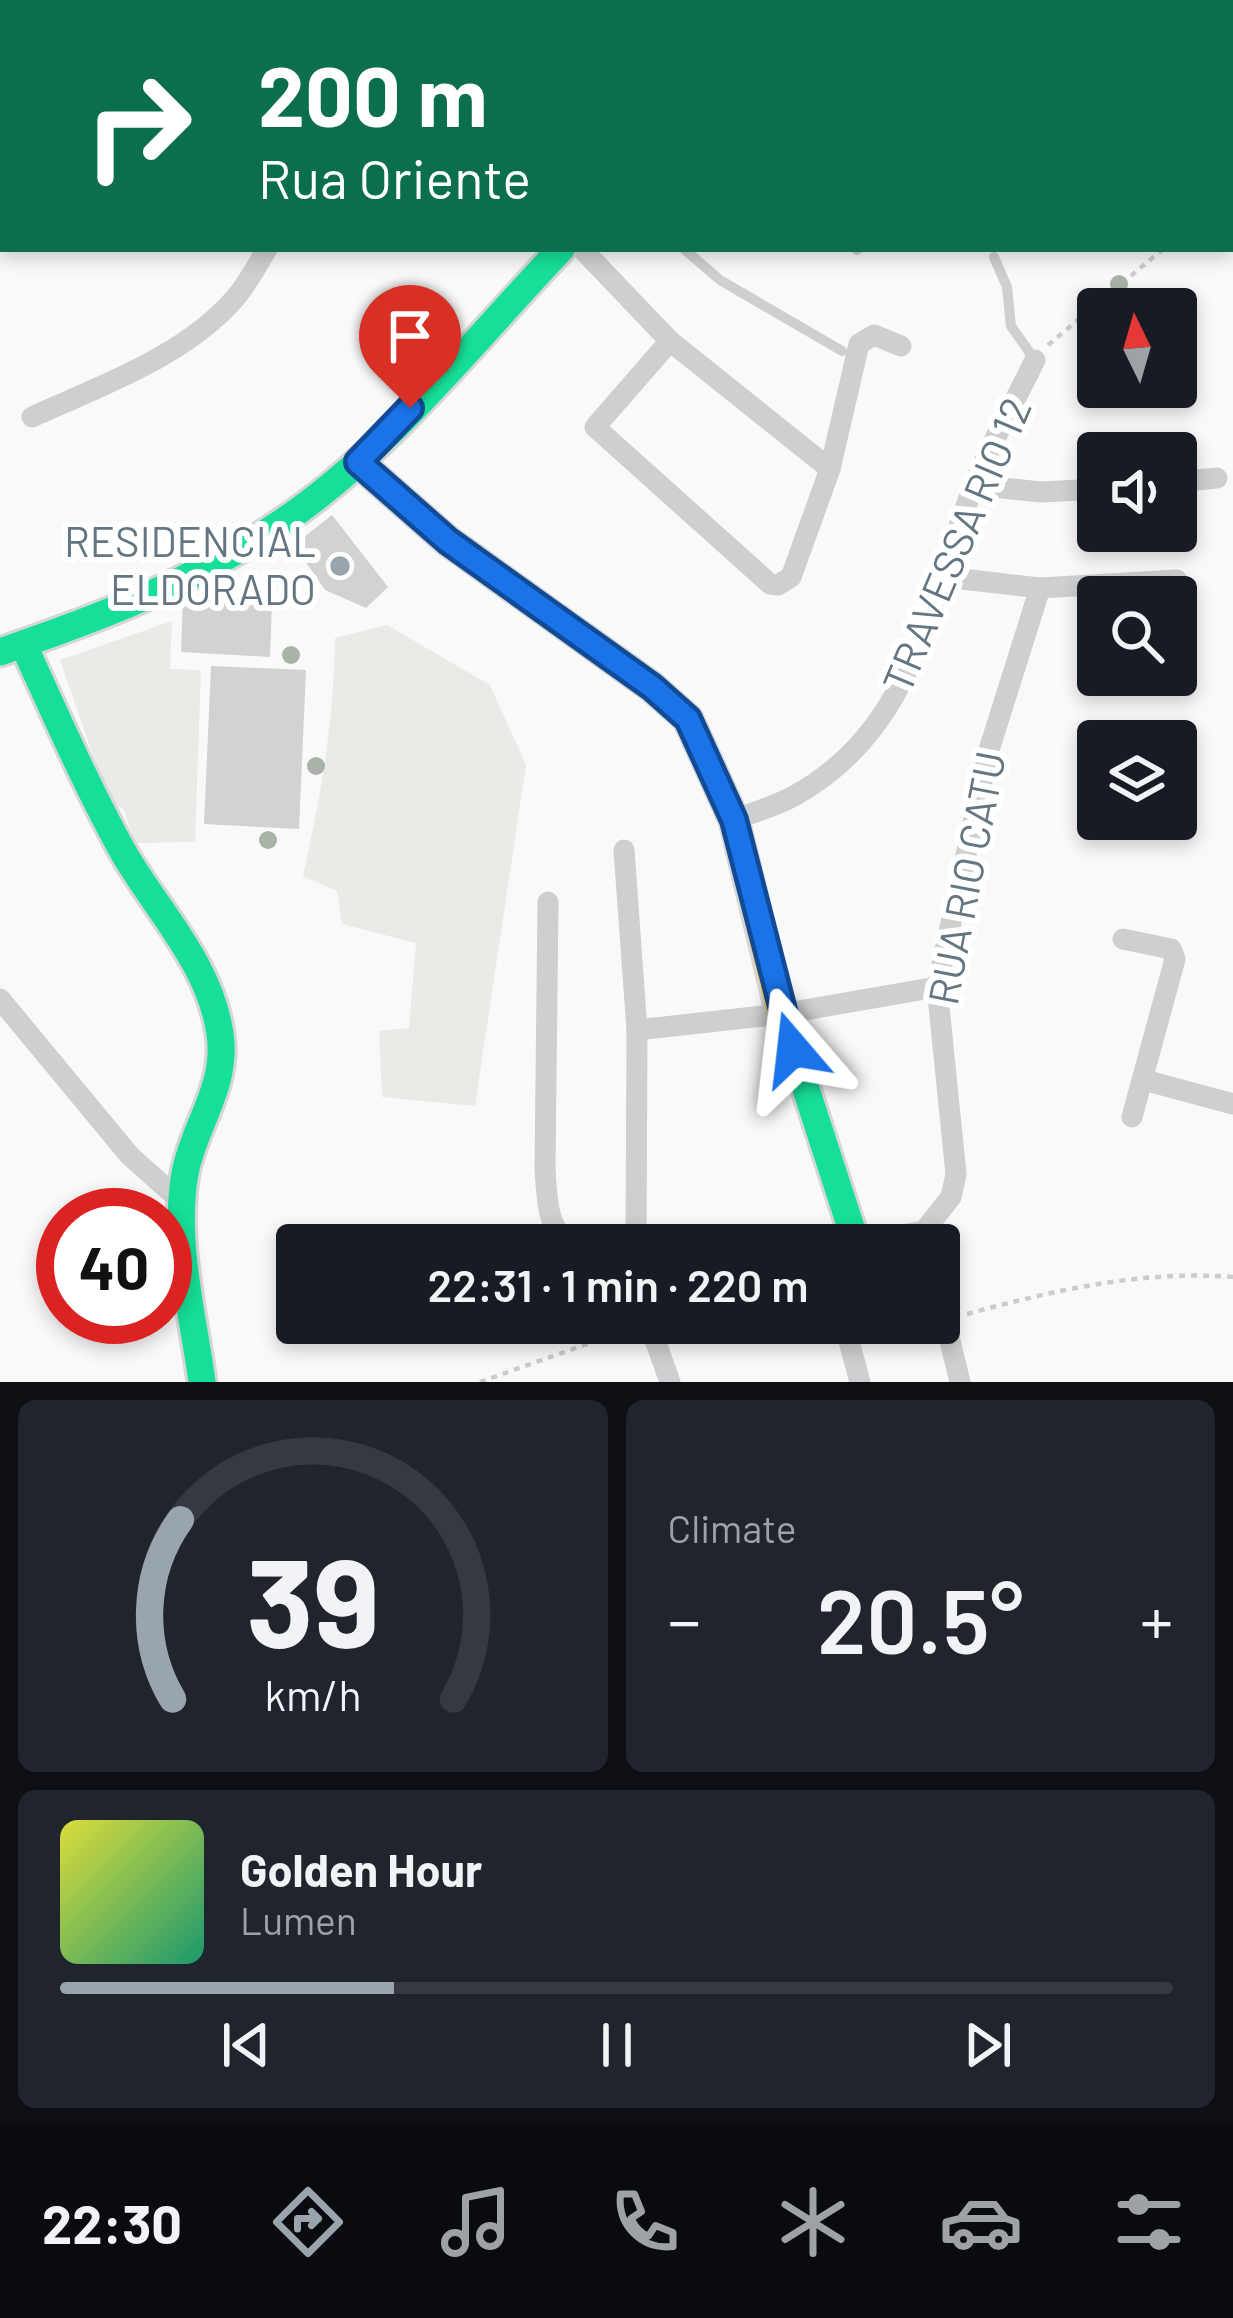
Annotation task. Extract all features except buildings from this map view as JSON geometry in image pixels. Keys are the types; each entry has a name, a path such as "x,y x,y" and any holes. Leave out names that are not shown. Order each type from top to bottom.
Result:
{"street":[{"path":"32,417 137,368 192,333 235,298 265,252"},
{"path":"184,1188 185,1171 213,1108 220,1076 221,1040 215,1008 185,943 124,855 11,648 114,613 197,574 282,523 358,462 558,252"},
{"path":"585,252 670,341 830,470"},
{"path":"670,341 595,427 770,584 778,585 790,577 830,470 859,344 868,335 901,346"},
{"name":"TRAVESSA RIO 12","path":"734,820 793,797 871,735 914,659 974,485 1035,360"},
{"path":"358,462 448,541 652,687 688,719 734,820 781,1014 846,1224"},
{"path":"1197,480 1217,478"},
{"path":"974,485 1040,492 1077,490"},
{"path":"945,577 1040,588 1077,586"},
{"name":"RUA RIO CATU","path":"935,1224 951,1197 956,1174 937,987 989,750 1040,588"},
{"path":"624,850 637,1030 637,1224"},
{"path":"548,902 545,1169 555,1224"},
{"path":"1123,939 1172,949 1175,959 1132,1117"},
{"path":"637,1030 781,1014 937,987"},
{"path":"0,999 130,1156 166,1188"},
{"path":"1144,1080 1233,1104"},
{"path":"192,1288 202,1382"},
{"path":"655,1344 670,1382"},
{"path":"850,1344 860,1382"},
{"path":"950,1344 960,1382"}],"lane":[{"path":"687,252 720,280 842,351"},
{"path":"994,256 1007,287 1011,326 1035,360"}],"path":[{"name":"TRAVESSA RIO 12","path":"1035,360 1053,338 1159,252"},
{"path":"960,1316 1104,1282 1181,1273 1233,1277"},
{"path":"480,1382 588,1344"}],"shaded area":[{"path":"172,621 170,669 201,670 195,842 136,843 123,808 110,804 60,660"},
{"path":"387,625 490,685 526,765 475,1106 382,1097 379,1031 409,1028 416,943 342,924 337,891 303,876 325,758 335,638"}],"traffic: fast":[{"path":"0,652 145,597 281,523 393,430 558,252"},
{"path":"23,644 108,825 194,960 214,1008 220,1034 219,1071 189,1155 181,1225 202,1382"},
{"path":"779,1006 850,1224"}],"traffic: slow":[{"path":"358,462 448,541 652,687 688,719 734,820 779,1006"}],"place":[{"name":"RESIDENCIAL ELDORADO","path":"340,566"}],"route":[{"path":"410,408 358,462 448,541 652,687 688,719 710,758 734,820 793,1049"}]}
